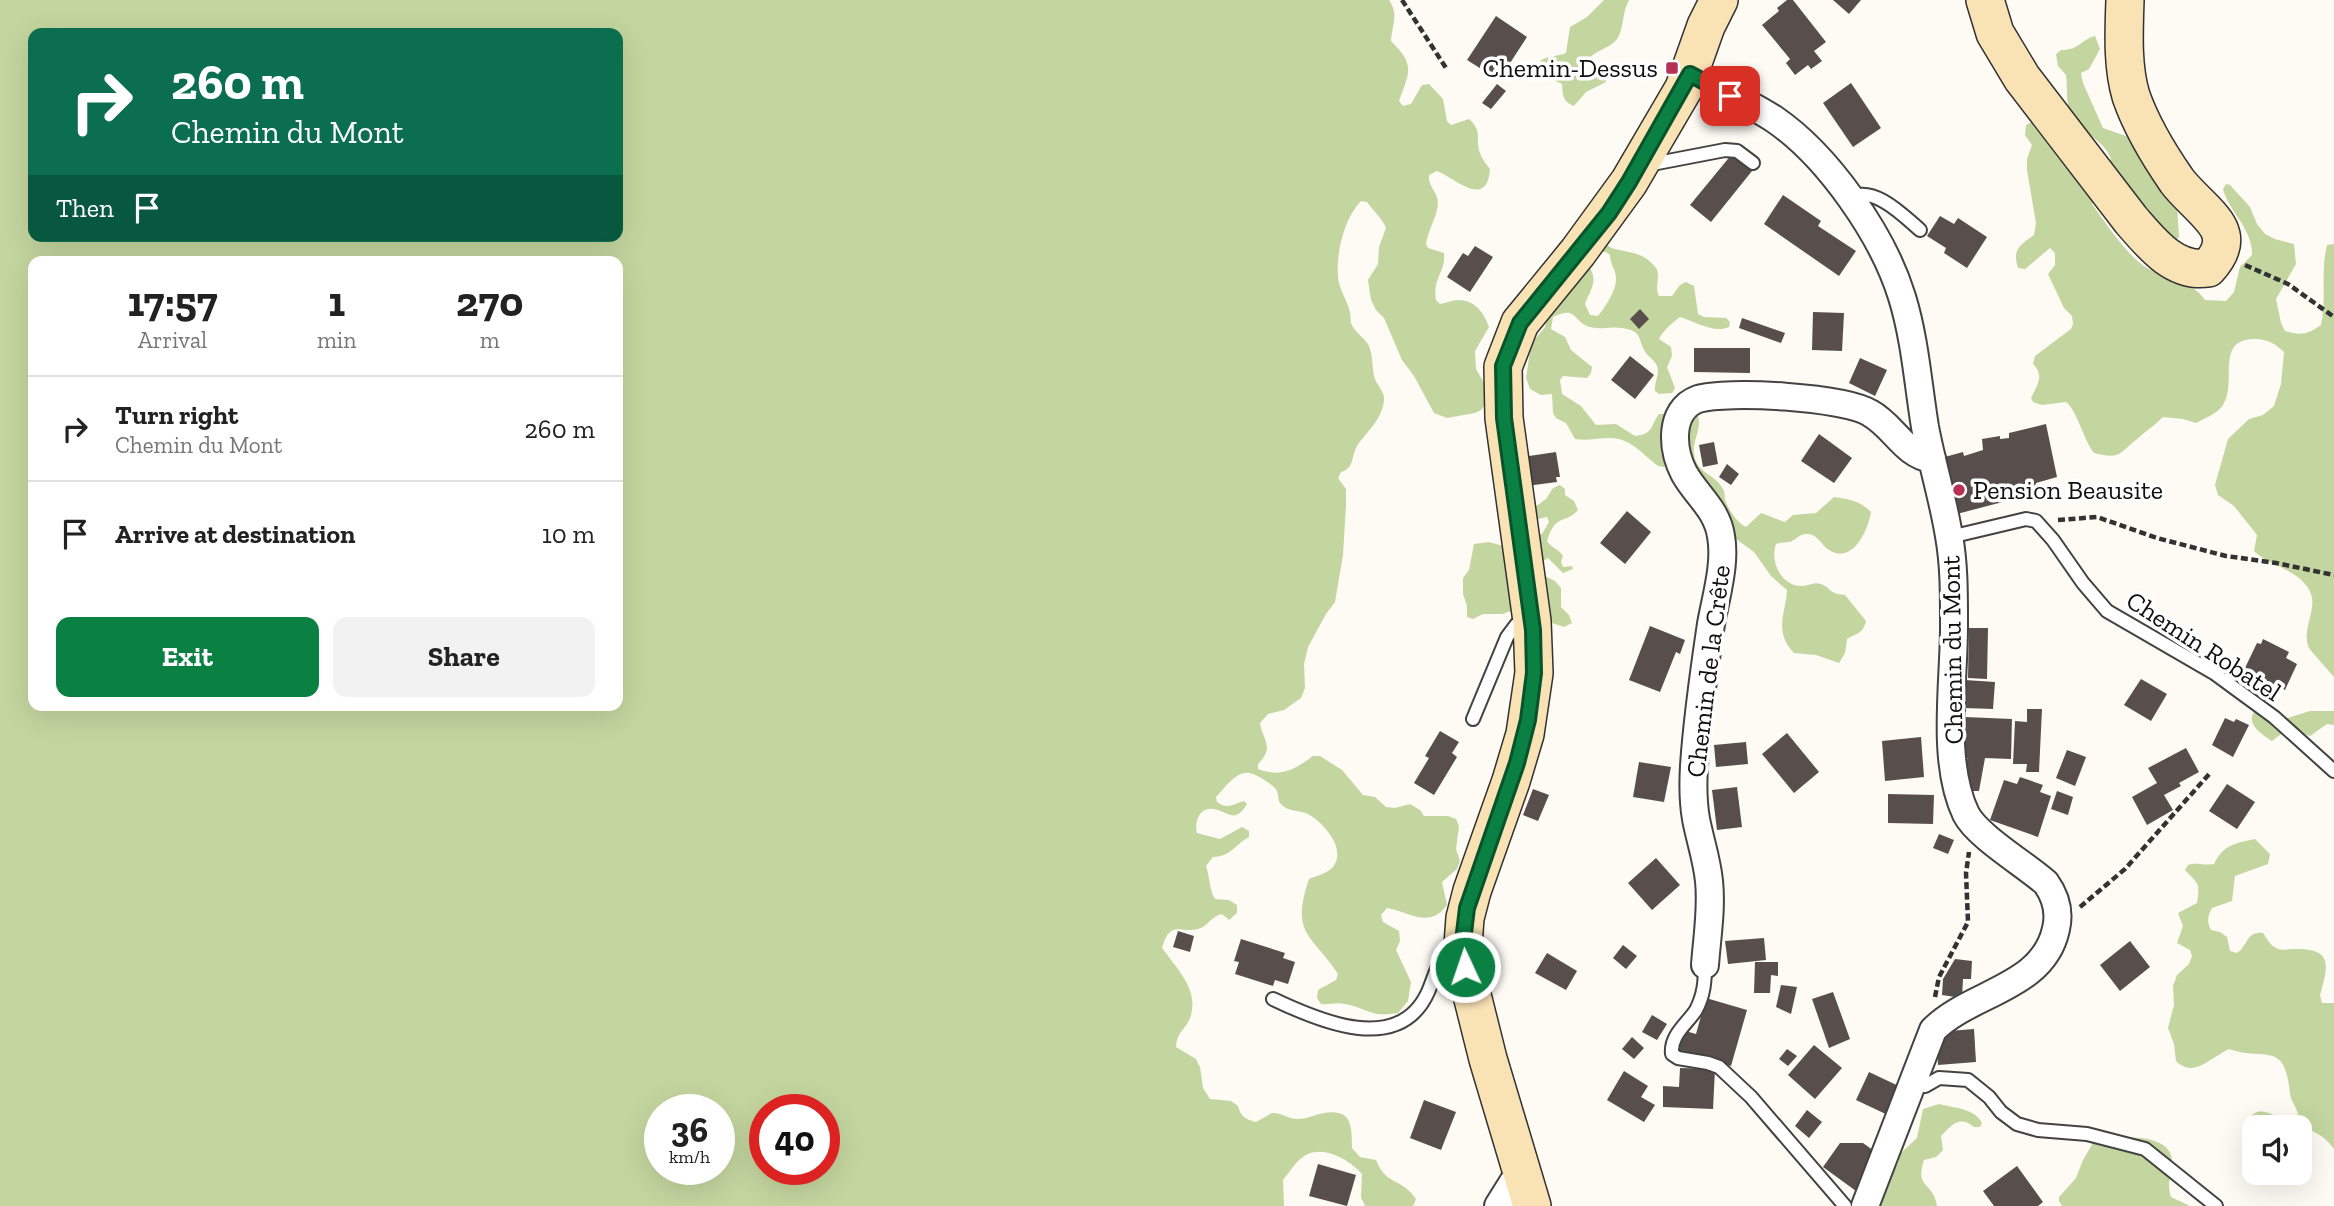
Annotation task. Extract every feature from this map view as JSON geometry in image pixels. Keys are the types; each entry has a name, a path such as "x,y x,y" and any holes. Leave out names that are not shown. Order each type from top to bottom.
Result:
{"street":[{"path":"1527,1191 1488,1059 1465,967 1463,944 1469,899 1525,734 1534,673 1531,619 1504,418 1503,366 1520,323 1604,219 1640,164 1690,74 1706,26 1719,0"},
{"path":"1984,0 1995,33 2022,78 2150,242 2174,261 2198,269 2208,268 2218,255 2222,241 2219,230 2177,180 2151,137 2131,96 2126,71 2125,0"},
{"name":"Chemin du Mont","path":"1690,74 1776,121 1796,136 1819,160 1849,199 1883,253 1903,299 1932,459 1950,537 1954,581 1951,708 1953,755 1960,799 1972,823 2046,883 2054,894 2058,918"},
{"name":"Chemin de la Crête","path":"1705,965 1709,885 1695,816 1693,783 1704,673 1721,561 1721,537 1714,515 1690,483 1679,462 1675,434 1679,416 1690,403 1710,397 1751,396 1838,404 1870,412 1916,455 1932,459"},
{"path":"1865,1206 1926,1044 1937,1026 1946,1018 2018,979 2037,965 2052,943 2058,918"},
{"path":"1498,1206 1513,1182 1527,1191"}],"lane":[{"path":"1640,164 1662,163 1713,151 1733,150 1753,163"},
{"path":"1849,199 1864,194 1878,199 1920,230"},
{"path":"1950,537 2026,519 2036,521"},
{"name":"Chemin Robatel","path":"2036,521 2107,611 2214,673 2274,717 2334,771"},
{"path":"1473,719 1507,637 1516,625 1531,619"},
{"path":"1273,999 1329,1023 1384,1028 1413,1014 1426,996 1442,960 1449,951 1463,944"},
{"name":"Chemin de la Crête","path":"1705,965 1704,988 1696,1009 1675,1036 1672,1054 1678,1058 1719,1067 1751,1097 1845,1206"},
{"path":"1912,1084 1925,1086 1939,1078 1968,1080 2017,1124 2038,1130 2087,1134 2144,1149 2216,1206"}],"path":[{"path":"1402,0 1446,68"},
{"path":"2218,255 2288,284 2334,317"},
{"path":"2036,521 2097,517 2157,538 2227,556 2334,575"},
{"path":"2058,918 2089,901 2125,869 2211,772"},
{"path":"1937,1026 1933,1007 1939,977 1968,922 1966,873 1972,823"}],"green space":[{"path":"0,0 1389,0 1394,15 1391,41 1404,56 1408,69 1399,101 1403,106 1411,104 1422,85 1429,84 1443,99 1447,121 1451,125 1469,119 1473,123 1480,153 1490,169 1488,181 1483,188 1477,189 1469,188 1437,171 1429,175 1438,203 1426,244 1428,248 1444,253 1436,286 1436,300 1440,304 1458,300 1469,302 1481,312 1489,327 1475,351 1476,369 1487,388 1487,402 1475,413 1447,418 1434,413 1402,360 1384,318 1371,300 1368,280 1378,264 1379,247 1386,228 1367,202 1361,201 1342,236 1338,277 1351,323 1370,348 1374,376 1383,394 1383,407 1374,425 1357,446 1351,465 1341,472 1338,478 1346,489 1346,505 1343,555 1335,602 1308,647 1304,664 1305,688 1301,698 1284,710 1268,714 1260,723 1267,748 1258,769 1274,773 1287,771 1313,756 1320,756 1342,770 1363,795 1375,797 1386,807 1395,808 1410,804 1424,816 1448,816 1456,819 1459,826 1456,849 1460,861 1457,869 1442,882 1447,905 1440,912 1426,918 1387,908 1381,915 1383,922 1399,931 1400,941 1396,950 1411,982 1408,1001 1398,1013 1375,1013 1342,1003 1321,1004 1317,998 1318,990 1336,980 1338,974 1312,941 1303,923 1302,912 1309,879 1325,873 1337,860 1332,837 1314,818 1286,808 1280,803 1273,786 1250,773 1240,774 1216,797 1217,802 1224,806 1244,801 1247,804 1238,814 1231,815 1208,809 1199,816 1197,833 1220,839 1242,827 1249,831 1249,837 1229,853 1213,857 1206,866 1215,899 1229,900 1237,905 1237,913 1229,920 1222,914 1219,915 1196,929 1174,930 1169,933 1162,948 1185,980 1192,998 1190,1018 1178,1037 1176,1047 1196,1059 1203,1088 1210,1099 1231,1101 1249,1120 1256,1122 1272,1113 1298,1119 1330,1112 1344,1115 1350,1124 1352,1148 1360,1157 1376,1160 1384,1174 1405,1187 1416,1199 1413,1206 1365,1206 1361,1197 1362,1174 1344,1159 1321,1152 1302,1157 1283,1180 1284,1206 0,1206"},
{"path":"1604,0 1629,0 1617,39 1590,57 1581,69 1584,75 1598,71 1606,75 1606,82 1586,92 1574,106 1565,100 1562,84 1536,70 1543,59 1566,53 1570,27 1587,17"},
{"path":"2095,36 2100,49 2089,69 2081,73 2103,128 2126,136 2137,146 2177,206 2179,237 2174,243 2104,186 2092,204 2137,261 2185,283 2205,300 2226,301 2234,292 2240,267 2252,255 2249,237 2223,189 2226,184 2230,185 2250,207 2257,224 2265,234 2294,244 2296,264 2276,299 2285,331 2300,334 2321,325 2325,256 2327,245 2334,244 2334,677 2309,648 2307,633 2312,602 2308,588 2289,571 2254,551 2257,535 2234,506 2218,495 2215,485 2228,439 2249,419 2263,415 2274,406 2281,384 2284,352 2264,340 2242,341 2235,346 2231,354 2227,396 2218,411 2196,423 2163,417 2119,454 2110,456 2094,453 2066,402 2042,405 2033,402 2031,398 2039,377 2033,364 2035,356 2071,329 2073,324 2072,316 2064,308 2048,274 2055,265 2055,253 2050,248 2025,269 2018,268 2016,262 2018,248 2034,235 2036,223 2027,170 2027,159 2032,145 2025,135 2026,125 2034,121 2048,144 2061,153 2105,167 2111,159 2108,152 2071,114 2066,75 2058,66 2056,54"},
{"path":"1600,239 1611,247 1647,259 1658,274 1659,296 1672,296 1680,285 1686,282 1694,286 1698,314 1704,317 1726,318 1730,322 1729,327 1711,328 1680,317 1668,327 1659,339 1671,347 1672,356 1667,367 1675,388 1672,393 1659,394 1655,391 1657,367 1634,331 1590,327 1567,313 1553,317 1551,329 1565,337 1571,350 1592,367 1587,378 1563,376 1560,380 1562,394 1581,406 1596,425 1616,424 1635,436 1649,431 1659,414 1691,413 1698,416 1699,426 1694,449 1696,461 1721,485 1725,501 1732,513 1746,527 1761,513 1785,522 1793,515 1816,513 1834,497 1854,501 1871,512 1863,536 1845,553 1829,550 1817,538 1807,534 1790,542 1776,544 1774,551 1778,571 1787,581 1800,586 1818,583 1835,593 1845,595 1866,621 1861,631 1847,639 1845,653 1839,663 1816,655 1794,653 1782,629 1787,590 1771,576 1754,552 1736,539 1672,463 1664,467 1658,466 1636,448 1617,439 1575,439 1566,423 1556,418 1553,413 1552,394 1541,395 1530,389 1526,378 1531,344 1545,327 1547,316 1560,304 1565,292 1589,267 1593,281 1585,304 1590,315 1598,316 1613,293 1616,275 1610,255 1597,252"},
{"path":"1560,485 1578,510 1557,522 1547,541 1563,556 1563,567 1572,566 1573,569 1563,573 1548,558 1541,562 1543,575 1555,581 1561,588 1561,607 1572,623 1564,627 1514,610 1502,614 1483,614 1473,619 1467,617 1463,578 1469,570 1474,544 1489,542 1514,549 1542,534 1549,522 1547,517 1538,519 1534,512 1535,507 1546,499 1553,488"},
{"path":"2262,706 2284,719 2310,711 2334,711 2334,725 2327,724 2310,736 2287,731 2272,741 2257,730 2252,720 2252,715"},
{"path":"2255,839 2270,854 2268,864 2235,876 2232,901 2212,908 2208,917 2209,924 2211,930 2227,937 2230,951 2237,953 2253,934 2263,933 2278,949 2307,950 2322,955 2326,967 2320,995 2322,1003 2334,1003 2334,1149 2312,1132 2312,1115 2297,1115 2284,1066 2278,1059 2229,1049 2196,1067 2189,1068 2176,1061 2168,1028 2174,1005 2173,986 2177,975 2189,964 2192,956 2190,950 2177,943 2183,926 2178,913 2197,903 2198,891 2196,881 2185,870 2191,864 2214,864 2221,853 2241,842"},
{"path":"1939,1104 1969,1111 1982,1123 1980,1127 1964,1122 1952,1125 1941,1136 1943,1150 1936,1157 1924,1160 1921,1176 1937,1206 1877,1206 1883,1185 1898,1164 1901,1153 1917,1138 1923,1109"},
{"path":"2258,1112 2274,1115 2252,1115"},
{"path":"2096,1138 2140,1138 2161,1144 2172,1159 2169,1186 2171,1197 2190,1206 2062,1206 2059,1197 2076,1178"}],"building":[{"path":"1787,0 1793,0 1826,42 1814,51 1822,61 1811,69 1808,65 1795,75 1786,63 1790,59 1762,25 1779,11 1777,8"},
{"path":"1833,0 1861,0 1849,14"},
{"path":"1496,16 1527,37 1499,80 1467,60"},
{"path":"1851,83 1881,128 1853,147 1823,103"},
{"path":"1497,84 1506,91 1491,109 1482,103"},
{"path":"1732,154 1752,171 1711,222 1690,205"},
{"path":"1783,195 1821,221 1818,226 1856,251 1839,276 1764,224"},
{"path":"1940,216 1954,224 1958,218 1987,237 1967,268 1944,253 1946,248 1927,236"},
{"path":"1475,246 1493,257 1470,292 1447,277 1463,253 1468,256"},
{"path":"1640,309 1649,319 1639,329 1630,319"},
{"path":"1813,312 1844,313 1842,351 1812,350"},
{"path":"1742,318 1785,333 1781,343 1739,328"},
{"path":"1694,348 1750,348 1750,373 1694,372"},
{"path":"1630,356 1654,375 1635,399 1611,380"},
{"path":"1860,358 1887,370 1875,396 1849,383"},
{"path":"2046,424 2057,477 2036,483 2037,493 1953,515 1941,458 1963,452 1964,456 1983,450 1982,439 2000,436 2000,439 2009,438 2009,433"},
{"path":"1819,434 1852,458 1834,483 1801,461"},
{"path":"1714,442 1718,464 1703,467 1699,445"},
{"path":"1556,452 1560,477 1556,477 1557,482 1526,486 1522,457"},
{"path":"1727,464 1739,474 1731,485 1719,477"},
{"path":"1627,511 1651,532 1625,564 1600,543"},
{"path":"1650,626 1685,640 1680,654 1676,652 1660,692 1629,680"},
{"path":"1969,628 1988,628 1987,679 1968,678"},
{"path":"2263,639 2289,652 2286,658 2297,664 2285,690 2244,670 2257,643 2261,644"},
{"path":"2141,679 2167,694 2151,721 2124,705"},
{"path":"1965,680 1995,682 1993,709 1964,708"},
{"path":"2027,709 2042,709 2039,772 2026,772 2027,764 2013,764 2015,721 2027,722"},
{"path":"1965,717 2012,719 2011,759 1985,758 1979,791 1971,791 1965,761 1968,758 1963,758"},
{"path":"2225,718 2234,722 2236,719 2249,725 2233,757 2212,745"},
{"path":"1440,731 1459,742 1452,753 1457,757 1434,795 1414,783 1429,758 1425,756"},
{"path":"1787,733 1819,772 1794,793 1762,754"},
{"path":"1921,737 1924,777 1885,781 1882,741"},
{"path":"1746,742 1748,764 1716,767 1714,745"},
{"path":"2186,748 2199,772 2164,795 2173,810 2147,825 2132,797 2157,783 2148,768"},
{"path":"2067,750 2086,757 2075,786 2056,778"},
{"path":"1639,762 1671,767 1664,802 1633,797"},
{"path":"2020,777 2043,785 2040,792 2051,796 2038,837 1990,820 2004,780 2017,784"},
{"path":"2227,784 2255,802 2237,829 2209,811"},
{"path":"1737,787 1742,827 1717,830 1712,790"},
{"path":"1533,789 1549,795 1538,821 1523,815"},
{"path":"2057,791 2073,797 2068,815 2051,809"},
{"path":"1888,794 1934,795 1933,824 1888,823"},
{"path":"1939,834 1954,840 1948,854 1933,848"},
{"path":"1656,858 1680,885 1652,910 1628,883"},
{"path":"1178,931 1194,936 1190,952 1173,947"},
{"path":"1764,938 1766,960 1728,964 1725,941"},
{"path":"1241,939 1285,953 1283,958 1295,962 1288,984 1275,980 1273,986 1235,974 1239,962 1234,961"},
{"path":"2130,941 2150,967 2120,991 2100,965"},
{"path":"1623,945 1637,956 1626,969 1613,958"},
{"path":"1547,953 1577,971 1566,990 1535,973"},
{"path":"1955,959 1972,961 1971,979 1963,979 1962,998 1942,995 1943,979"},
{"path":"1755,962 1778,962 1778,976 1771,975 1770,993 1754,993"},
{"path":"1781,985 1797,987 1791,1014 1776,1007"},
{"path":"1833,992 1850,1039 1829,1048 1812,999"},
{"path":"1706,998 1747,1010 1731,1066 1676,1051 1682,1030 1696,1034"},
{"path":"1652,1015 1667,1024 1657,1040 1642,1032"},
{"path":"1974,1029 1976,1062 1938,1065 1936,1032"},
{"path":"1632,1037 1644,1048 1634,1059 1622,1049"},
{"path":"1814,1045 1842,1068 1815,1099 1788,1075"},
{"path":"1787,1049 1797,1056 1788,1066 1779,1059"},
{"path":"1680,1068 1715,1069 1713,1109 1663,1107 1663,1086 1679,1087"},
{"path":"1624,1071 1648,1086 1641,1097 1655,1105 1644,1122 1607,1100"},
{"path":"1869,1072 1905,1089 1892,1117 1856,1100"},
{"path":"1424,1100 1456,1112 1441,1150 1410,1138"},
{"path":"1807,1110 1822,1122 1809,1138 1795,1126"},
{"path":"1840,1143 1863,1143 1881,1156 1856,1191 1823,1167"},
{"path":"1318,1164 1356,1175 1347,1206 1309,1196"},
{"path":"2017,1166 2043,1202 2038,1206 1994,1206 1983,1191"}],"place":[{"name":"Chemin-Dessus","path":"1672,68"},
{"name":"Pension Beausite","path":"1959,490"}],"route":[{"path":"1465,967 1463,941 1467,908 1517,763 1531,705 1534,673 1533,630 1504,418 1502,375 1507,351 1526,314 1609,213 1684,89 1690,74 1730,96"}]}
